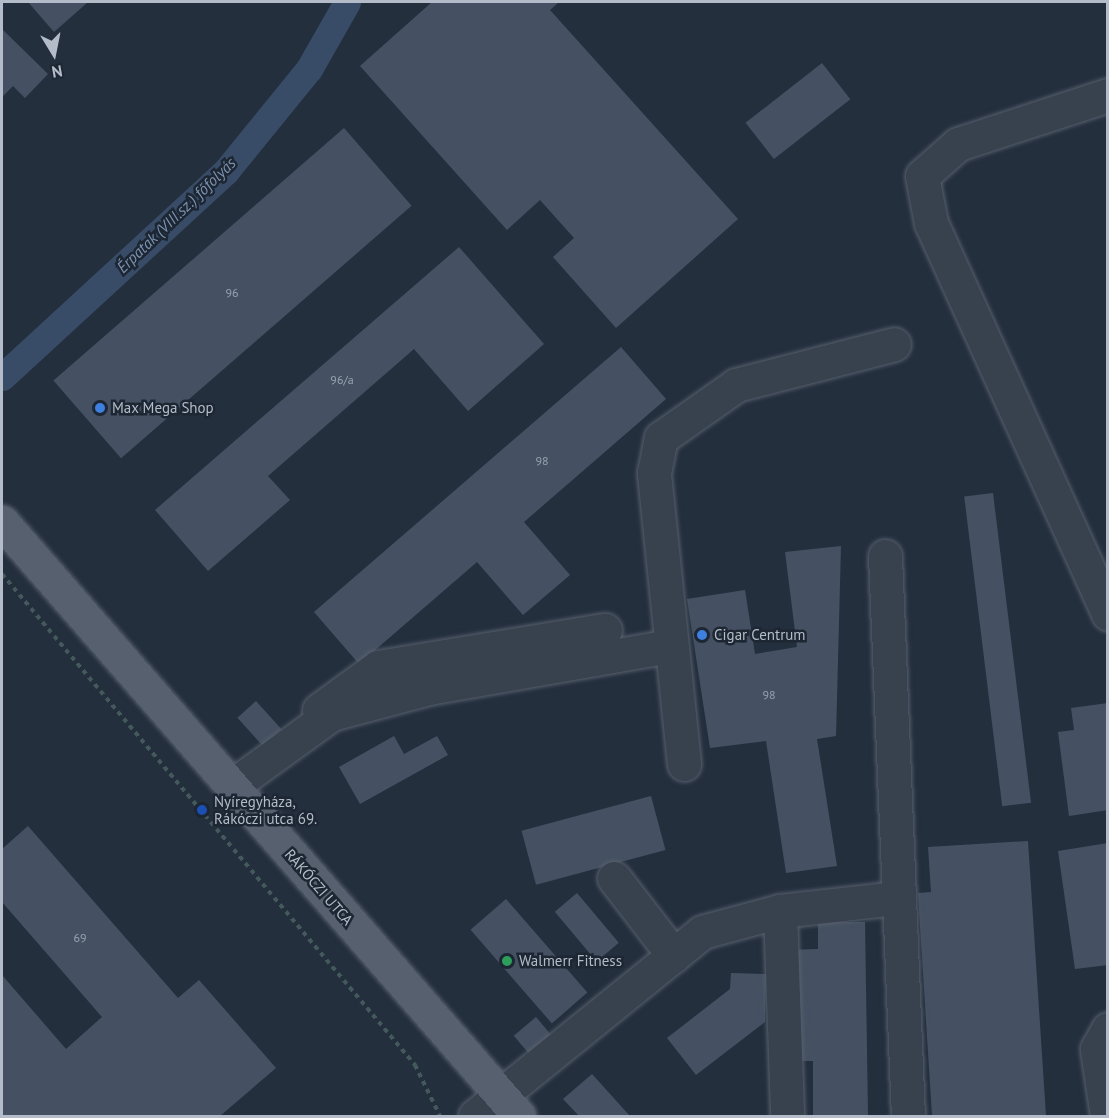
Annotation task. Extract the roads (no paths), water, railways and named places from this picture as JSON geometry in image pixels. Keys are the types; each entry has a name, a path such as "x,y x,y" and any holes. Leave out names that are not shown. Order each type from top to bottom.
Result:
{"main road":[{"name":"RÁKÓCZI UTCA","path":"2,522 511,1107"}],"lane":[{"path":"1107,95 958,144 922,176 931,223 1107,614"},
{"path":"684,764 669,646 654,473 661,438 736,385 894,344"},
{"path":"885,556 895,898 908,1116"},
{"path":"262,763 272,745 378,667 605,630"},
{"path":"232,786 331,714 429,688 669,646"},
{"path":"614,878 674,956"},
{"path":"475,1116 511,1107 702,932 780,911 895,898"},
{"path":"780,911 787,1116"},
{"path":"1107,1029 1096,1049 1107,1116"}],"waterway":[{"name":"Érpatak (VIII.sz.) főfolyás","path":"2,377 226,171 309,69 347,2"}],"place":[{"name":"Max Mega Shop","path":"100,408"},
{"name":"Cigar Centrum","path":"702,635"},
{"name":"Nyíregyháza, Rákóczi utca 69.","path":"202,810"},
{"name":"Walmerr Fitness","path":"507,961"}]}
